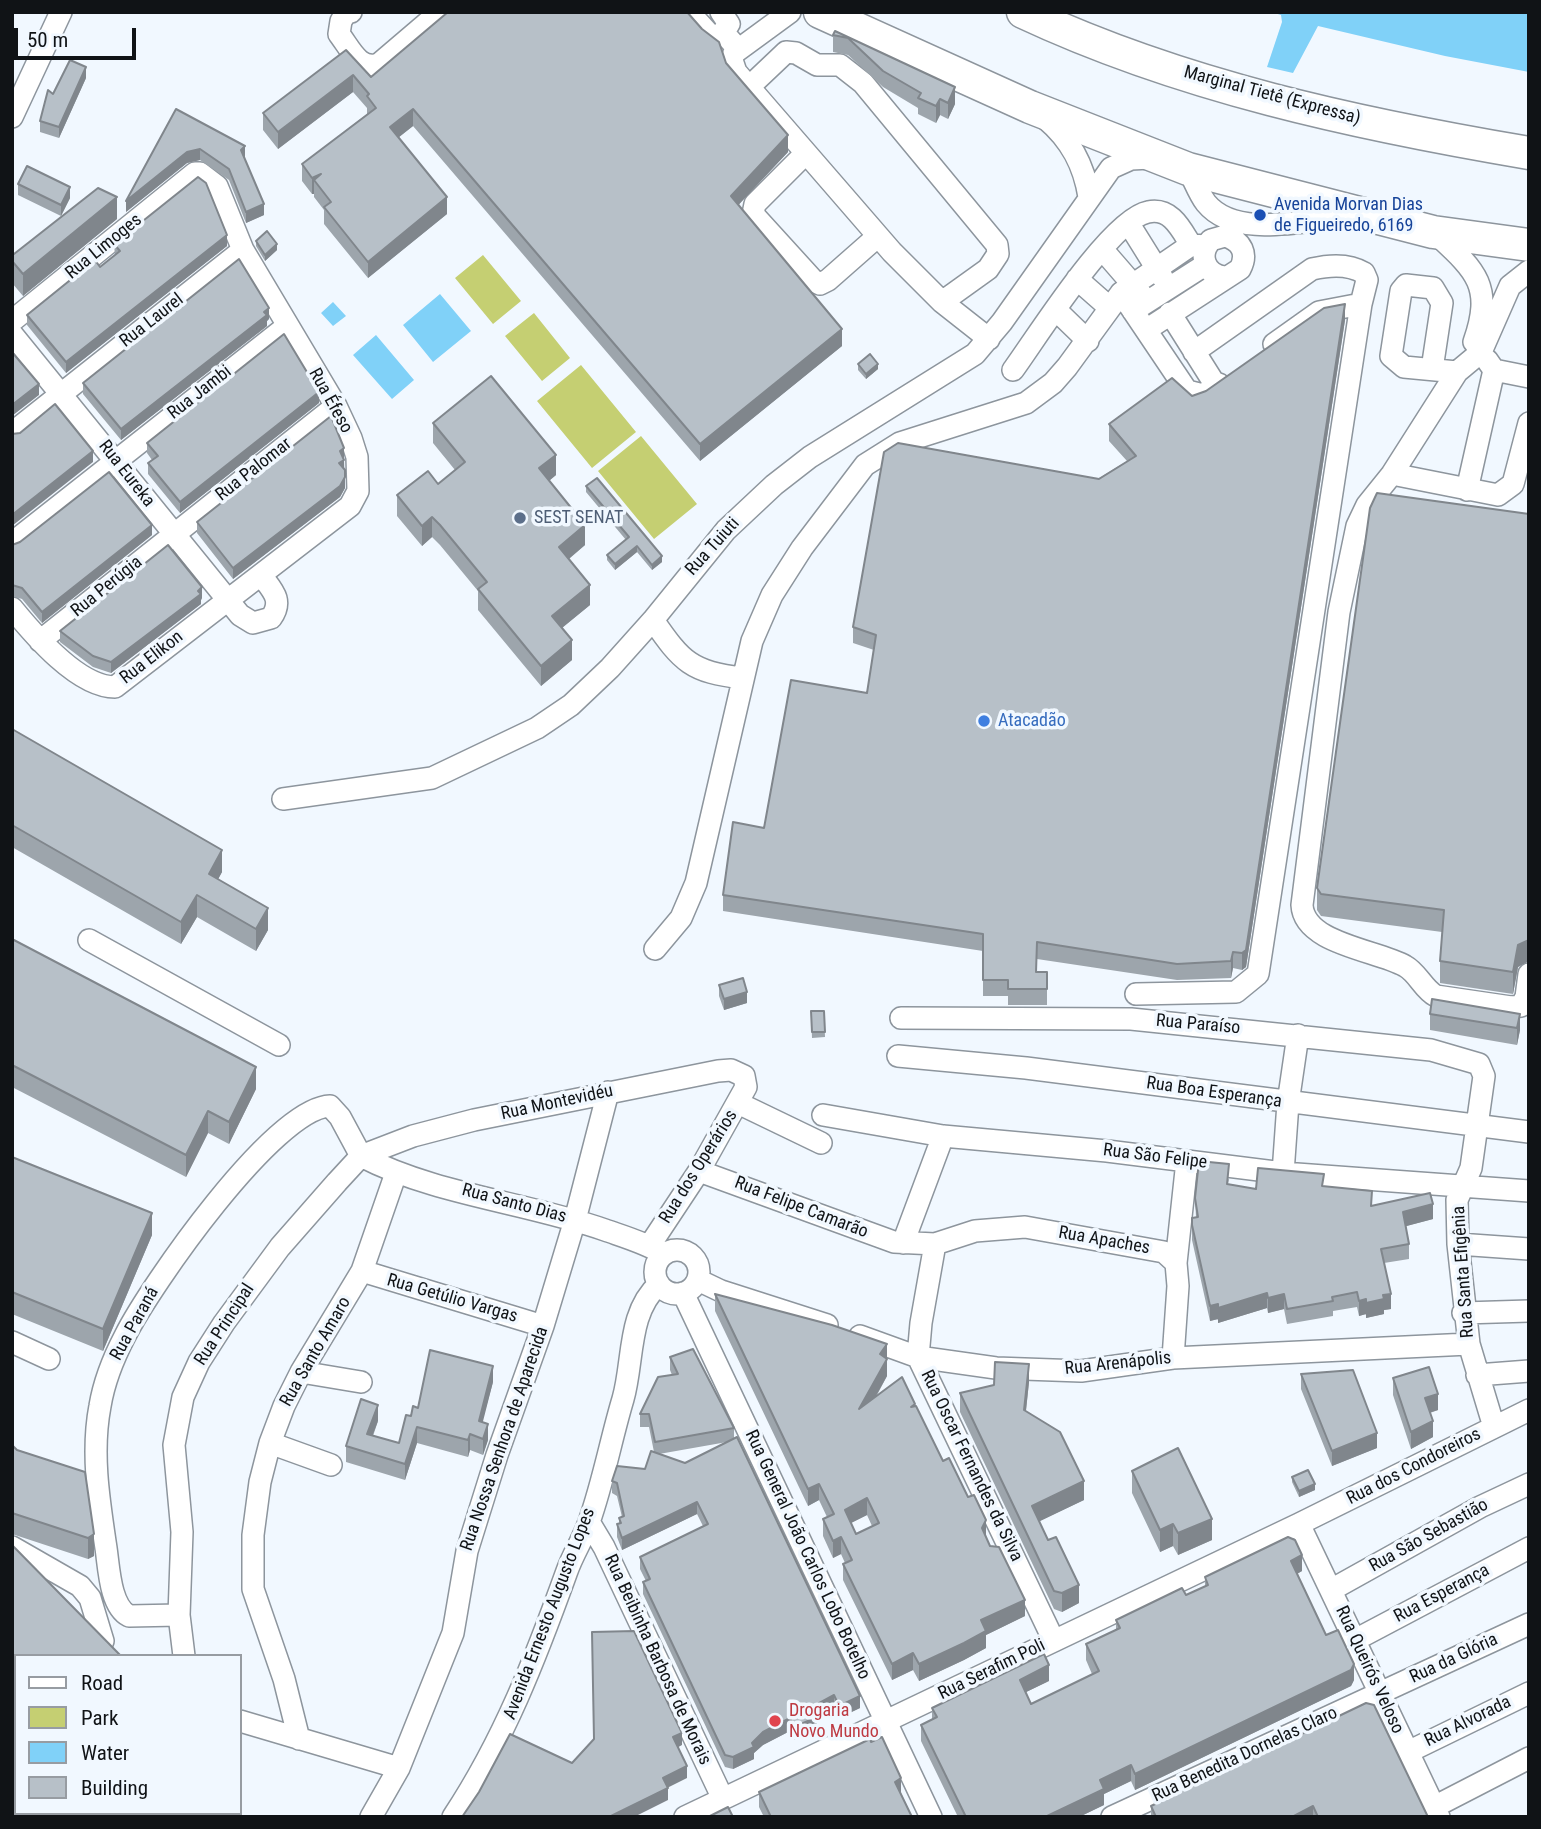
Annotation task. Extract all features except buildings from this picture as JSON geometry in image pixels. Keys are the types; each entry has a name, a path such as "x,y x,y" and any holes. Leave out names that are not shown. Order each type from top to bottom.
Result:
{"highway":[{"path":"820,12 1030,107 1188,169 1433,232 1529,246"},
{"name":"Marginal Tietê (Expressa)","path":"1023,12 1072,35 1203,80 1417,134 1529,153"}],"street":[{"path":"12,117 61,12"},
{"path":"351,12 346,13 341,21 338,34 363,65 370,67 379,64 440,12"},
{"path":"689,12 712,37 717,37 722,22"},
{"path":"790,12 738,50 732,56 733,64 748,88 878,236 942,302 989,339"},
{"path":"722,22 738,50"},
{"path":"748,88 786,52 791,51 817,65 840,65 863,83 997,245 998,254 988,269 942,302"},
{"path":"1030,107 1054,126 1081,161 1089,197"},
{"path":"806,153 755,204 753,214 814,281 820,284 878,236"},
{"name":"Rua Tuiuti","path":"283,799 432,778 474,761 537,728 571,705 610,668 653,620 726,530 774,485 810,457 960,366 989,339 1111,168 1120,162 1157,157"},
{"path":"1188,169 1206,203 1214,211 1259,226 1368,216"},
{"name":"Rua Éfeso","path":"195,173 203,174 217,186 243,250 286,327 336,406 357,457 358,491 355,502 261,575 234,607"},
{"name":"Rua Limoges","path":"12,321 195,173"},
{"path":"1214,211 1205,248 1211,272 1224,277"},
{"path":"1013,370 1077,279 1102,249 1146,212 1165,214 1175,219 1205,248"},
{"path":"1129,224 1169,287"},
{"path":"1146,330 1240,269 1243,250 1259,226"},
{"path":"1433,232 1471,267 1482,286 1483,312 1471,358"},
{"path":"655,950 681,918 696,883 710,812 752,641 772,595 802,548 864,465 900,443 1026,402 1053,383 1121,295 1156,267 1232,238 1243,250"},
{"path":"1140,306 1169,287 1205,248"},
{"path":"1102,249 1121,295"},
{"name":"Rua Laurel","path":"12,433 243,250"},
{"path":"1136,994 1236,992 1258,974 1367,280 1364,273 1351,267 1328,265 1312,269 1194,352"},
{"path":"1529,271 1510,286 1471,358 1392,474 1367,505 1357,526 1349,556 1311,828 1303,914 1310,926 1321,934 1407,967 1427,991 1436,996 1511,1007 1521,1006 1526,997 1529,974"},
{"path":"1077,279 1121,295 1140,306 1146,330 1187,391 1199,396 1237,370"},
{"path":"1258,355 1319,312 1362,304"},
{"path":"1056,310 1087,341"},
{"path":"1170,313 1216,386"},
{"name":"Rua Jambi","path":"12,543 115,459 286,327"},
{"name":"Rua Eureka","path":"12,334 234,607"},
{"path":"1432,369 1471,358 1494,370 1529,377"},
{"path":"1467,490 1494,370"},
{"name":"Rua Palomar","path":"173,533 336,406"},
{"path":"1392,474 1498,495 1513,484 1529,423"},
{"name":"Rua Perúgia","path":"40,640 173,533"},
{"path":"234,607 257,623 274,614 276,595 261,575"},
{"name":"Rua Elikon","path":"12,608 40,640 82,676 103,686 115,687 234,607"},
{"path":"653,620 677,656 709,674 743,678"},
{"path":"89,940 279,1045"},
{"name":"Rua Paraíso","path":"901,1018 1131,1019 1298,1035 1431,1050 1476,1062 1484,1076"},
{"path":"1283,1173 1288,1103 1298,1035"},
{"name":"Rua Boa Esperança","path":"898,1056 1026,1068 1529,1132"},
{"name":"Rua Montevidéu","path":"361,1156 413,1136 462,1123 608,1092 731,1070 744,1076 742,1095"},
{"name":"Rua Santa Efigênia","path":"1484,1076 1471,1168 1457,1200 1458,1244 1463,1313 1469,1344 1494,1427"},
{"name":"Rua Nossa Senhora de Aparecida","path":"371,1817 399,1768 453,1633 467,1551 543,1326 575,1220 608,1092"},
{"path":"742,1095 821,1143"},
{"name":"Rua dos Operários","path":"657,1250 742,1095"},
{"name":"Rua Paraná","path":"179,1615 129,1616 117,1605 104,1534 95,1446 100,1405 111,1368 125,1335 197,1226 275,1139 316,1108 330,1106 340,1116 361,1156"},
{"name":"Rua São Felipe","path":"823,1115 943,1136 1283,1173 1422,1185 1465,1184 1529,1191"},
{"path":"904,1243 943,1136"},
{"name":"Rua Santo Dias","path":"361,1156 396,1173 575,1220 657,1250"},
{"name":"Rua Principal","path":"184,1654 179,1615 182,1532 174,1445 183,1397 199,1362 243,1296 281,1247 361,1156"},
{"path":"1173,1358 1178,1286 1176,1263 1187,1161"},
{"name":"Rua Felipe Camarão","path":"699,1171 884,1240 935,1244"},
{"name":"Rua Santo Amaro","path":"299,1739 284,1679 257,1607 252,1580 253,1535 270,1443 301,1372 362,1271 396,1173"},
{"name":"Rua Apaches","path":"935,1244 975,1231 1025,1227 1164,1252 1176,1263"},
{"name":"Rua Oscar Fernandes da Silva","path":"935,1244 918,1357 1054,1641"},
{"path":"1458,1244 1529,1249"},
{"path":"657,1250 689,1254 698,1266 691,1287 670,1293 659,1284 655,1270 657,1250"},
{"name":"Rua Getúlio Vargas","path":"362,1271 543,1326"},
{"name":"Avenida Ernesto Augusto Lopes","path":"453,1817 510,1718 568,1567 589,1522 624,1394 633,1337 644,1303 659,1284"},
{"name":"Rua Arenápolis","path":"691,1287 721,1291 918,1357 996,1368 1080,1371 1173,1358 1469,1344"},
{"name":"Rua General João Carlos Lobo Botelho","path":"691,1287 884,1722 931,1817"},
{"path":"1463,1313 1529,1311"},
{"path":"12,1342 49,1359"},
{"path":"1477,1375 1529,1371"},
{"path":"301,1372 361,1382"},
{"name":"Rua dos Condoreiros","path":"1299,1524 1529,1410"},
{"path":"270,1443 331,1465"},
{"name":"Rua São Sebastião","path":"1331,1590 1480,1507 1529,1484"},
{"name":"Rua Beibinha Barbosa de Morais","path":"589,1522 723,1799"},
{"name":"Rua Serafim Poli","path":"685,1817 1299,1524"},
{"name":"Rua Queirós Veloso","path":"1299,1524 1437,1812"},
{"path":"12,1547 80,1586 90,1598 103,1641"},
{"name":"Rua Esperança","path":"1355,1640 1529,1548"},
{"name":"Rua da Glória","path":"1379,1694 1529,1624"},
{"name":"Rua Alvorada","path":"1408,1752 1529,1693"},
{"name":"Rua Benedita Dornelas Claro","path":"1112,1817 1379,1694"},
{"path":"242,1722 399,1768"},
{"path":"1437,1812 1529,1759"}],"green space":[{"path":"483,255 521,301 493,324 455,278"},
{"path":"534,313 570,358 542,381 505,336"},
{"path":"581,365 636,432 592,468 537,401"},
{"path":"641,436 697,504 654,539 598,471"},
{"path":"14,1794 14,1815 87,1817 12,1817"}],"water":[{"path":"1271,12 1529,12 1529,72 1445,56 1318,26 1293,73 1267,67 1282,22 1281,15"},
{"path":"440,294 471,331 433,362 403,325"},
{"path":"333,302 346,316 333,326 321,313"},
{"path":"376,335 414,380 392,399 353,355"}],"place":[{"name":"Avenida Morvan Dias de Figueiredo, 6169","path":"1260,215"},
{"name":"SEST SENAT","path":"520,518"},
{"name":"Atacadão","path":"984,721"},
{"name":"Drogaria Novo Mundo","path":"775,1721"}]}
